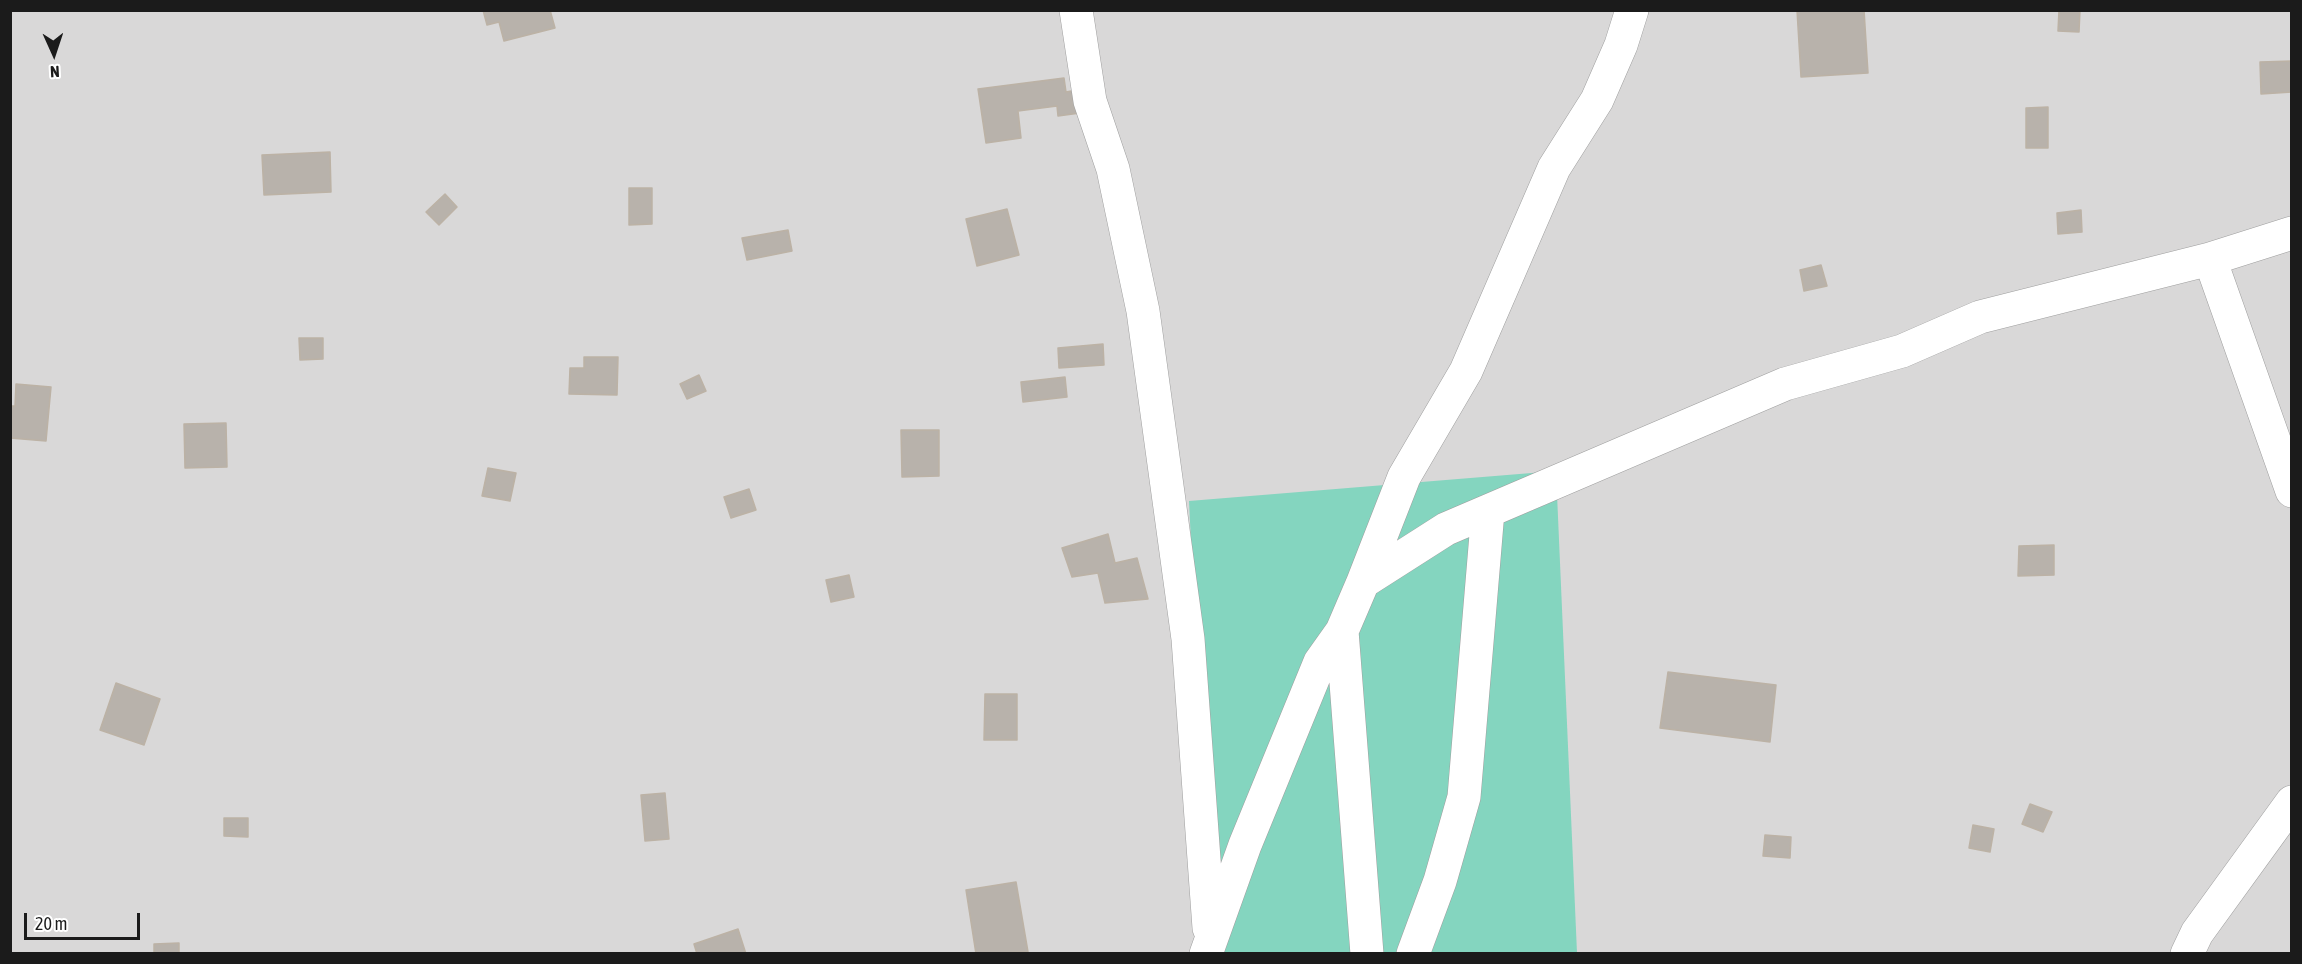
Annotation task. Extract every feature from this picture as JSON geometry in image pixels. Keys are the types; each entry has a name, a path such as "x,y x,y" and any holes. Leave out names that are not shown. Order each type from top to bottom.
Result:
{"street":[{"path":"1076,10 1090,101 1113,169 1143,311 1188,639 1208,946"},
{"path":"1208,946 1245,845 1320,662 1342,631 1404,477 1466,371 1554,168 1597,100 1621,45 1632,10"},
{"path":"1363,582 1446,529 1785,384 1902,351 1980,317 2210,259 2292,233"},
{"path":"2210,259 2292,491"},
{"path":"1413,954 1440,880 1464,797 1488,511"},
{"path":"1342,631 1367,954"},
{"path":"2187,954 2197,933 2292,802"}],"shaded area":[{"path":"11,11 2291,11 2291,953 11,953"}],"green space":[{"path":"1556,471 1577,953 1211,953 1189,501"}],"building":[{"path":"483,10 550,10 555,28 504,41 499,22 487,25"},
{"path":"1797,10 1864,10 1868,73 1801,77"},
{"path":"2059,10 2080,10 2079,32 2058,31"},
{"path":"2292,61 2292,92 2261,94 2260,62"},
{"path":"1064,78 1066,92 1077,90 1080,113 1058,116 1057,106 1018,111 1021,138 986,143 978,89"},
{"path":"2048,107 2048,148 2026,148 2026,108"},
{"path":"330,152 331,192 264,195 262,155"},
{"path":"629,188 652,188 652,224 629,225"},
{"path":"445,194 457,207 439,225 426,212"},
{"path":"1007,209 1019,255 977,266 966,219"},
{"path":"2081,210 2082,232 2058,234 2057,213"},
{"path":"788,230 792,251 747,260 742,238"},
{"path":"1821,265 1827,286 1804,291 1800,270"},
{"path":"299,338 323,338 323,359 300,360"},
{"path":"1103,344 1104,365 1059,368 1058,348"},
{"path":"584,357 618,357 617,395 569,394 570,368 584,368"},
{"path":"699,375 706,391 687,399 680,384"},
{"path":"1065,377 1067,397 1023,402 1021,382"},
{"path":"16,384 51,387 46,441 10,438 10,406 15,406"},
{"path":"226,423 227,467 185,468 184,424"},
{"path":"901,430 939,430 939,476 902,477"},
{"path":"488,468 516,473 510,501 482,496"},
{"path":"749,489 756,510 731,518 724,497"},
{"path":"1108,534 1115,563 1137,558 1148,599 1105,603 1098,573 1072,577 1062,548"},
{"path":"2054,545 2054,575 2018,576 2019,546"},
{"path":"849,575 854,597 831,602 826,580"},
{"path":"1668,672 1776,685 1770,742 1660,728"},
{"path":"116,683 160,699 144,745 100,730"},
{"path":"985,694 1017,694 1017,740 984,740"},
{"path":"665,793 669,839 645,841 641,795"},
{"path":"2030,804 2052,812 2043,832 2022,824"},
{"path":"224,818 248,818 248,837 224,836"},
{"path":"1973,825 1994,829 1990,852 1969,848"},
{"path":"1765,835 1791,837 1790,858 1763,856"},
{"path":"1016,882 1028,952 976,954 966,890"},
{"path":"738,929 746,954 697,954 694,944"},
{"path":"179,943 179,954 154,954 154,944"}]}
